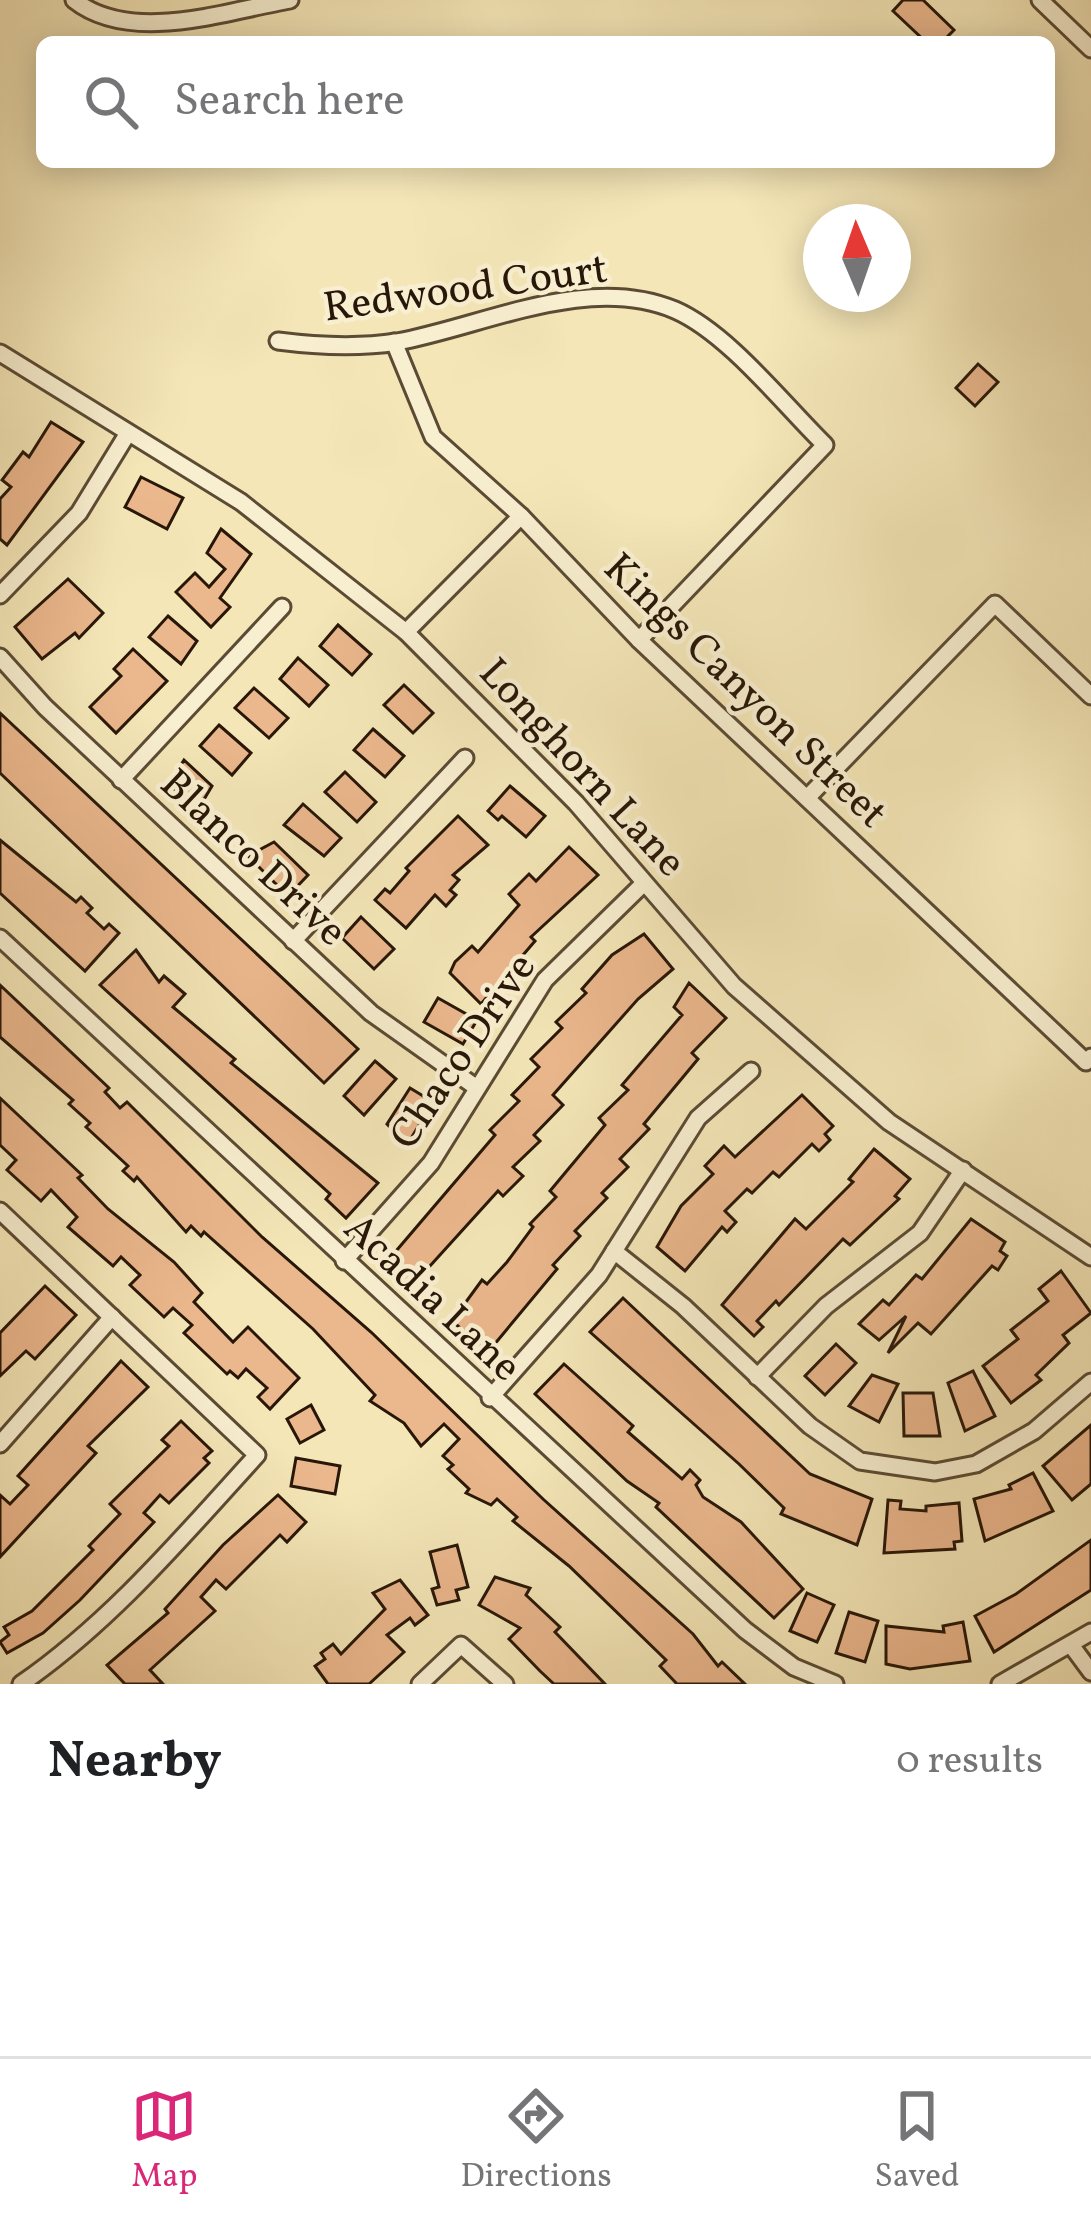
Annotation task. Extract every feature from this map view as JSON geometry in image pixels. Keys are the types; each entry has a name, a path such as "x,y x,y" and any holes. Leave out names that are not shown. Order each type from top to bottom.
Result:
{"street":[{"path":"74,0 120,20 164,22 290,0"},
{"path":"1040,0 1091,49"},
{"name":"Redwood Court","path":"278,341 319,346 394,342 586,298 631,299 676,310 715,337 825,445 639,640"},
{"name":"Kings Canyon Street","path":"394,342 433,437 521,516 639,640 1089,1059"},
{"name":"Longhorn Lane","path":"0,353 241,502 406,632 548,772 734,986 889,1122 1091,1257"},
{"path":"0,596 79,513 128,433"},
{"path":"406,632 521,516"},
{"path":"807,798 995,604 1091,696"},
{"path":"121,780 282,607"},
{"name":"Blanco Drive","path":"0,656 121,780 293,941 387,1026 477,1088"},
{"path":"293,941 465,758"},
{"name":"Chaco Drive","path":"344,1261 431,1162 545,980 643,884"},
{"name":"Acadia Lane","path":"0,938 490,1398 768,1649 835,1684"},
{"path":"490,1398 563,1322 698,1118 751,1071"},
{"path":"757,1377 826,1306 920,1233 963,1170"},
{"path":"0,1211 257,1455 132,1592 67,1652 21,1684"},
{"path":"614,1251 683,1306 822,1436 860,1460 935,1472 976,1464 1007,1448 1091,1382"},
{"path":"0,1444 112,1317"},
{"path":"1000,1684 1091,1632"},
{"path":"420,1684 461,1645 505,1684"},
{"path":"1071,1645 1091,1672"}],"building":[{"path":"903,0 923,0 954,30 948,36 920,36 893,11"},
{"path":"978,364 998,382 975,406 956,388"},
{"path":"51,422 83,442 7,545 0,539 0,499 11,487 2,480 23,452 29,457"},
{"path":"141,477 183,498 167,529 125,507"},
{"path":"221,529 251,554 220,598 230,607 211,627 176,592 195,573 209,587 225,569 207,553"},
{"path":"68,579 103,613 79,638 75,633 42,659 15,627"},
{"path":"168,616 197,641 181,664 149,637"},
{"path":"338,625 371,654 352,675 320,646"},
{"path":"133,649 167,681 116,733 90,707 121,676 114,669"},
{"path":"298,658 328,685 309,706 280,679"},
{"path":"404,685 433,713 413,733 384,705"},
{"path":"254,688 288,718 269,738 235,708"},
{"path":"0,713 358,1049 324,1083 0,773"},
{"path":"219,725 251,753 232,775 200,746"},
{"path":"373,729 404,756 385,777 354,750"},
{"path":"184,760 212,786 197,811 169,784"},
{"path":"345,772 376,802 357,822 325,792"},
{"path":"510,786 545,816 526,837 502,816 498,820 488,811"},
{"path":"303,804 341,838 324,856 284,825"},
{"path":"458,816 488,845 453,875 459,880 450,890 456,895 446,906 435,895 406,928 375,900 385,889 390,893 409,871 406,868"},
{"path":"0,840 76,902 81,897 92,908 87,913 104,929 109,924 119,933 85,971 0,893"},
{"path":"274,842 308,875 288,896 248,856"},
{"path":"569,847 598,875 531,937 535,941 481,1004 450,973 455,962 472,946 478,952 519,905 509,894 529,874 536,881"},
{"path":"361,917 394,949 374,969 342,938"},
{"path":"644,934 673,969 638,999 553,1095 563,1105 534,1135 540,1141 513,1167 523,1176 503,1196 498,1191 410,1288 385,1264 495,1135 490,1130 519,1101 512,1095 539,1067 531,1059 562,1028 556,1022 586,993 582,989 612,955"},
{"path":"136,950 159,982 164,976 185,994 173,1007 235,1059 231,1063 378,1183 346,1218 326,1199 330,1194 100,985"},
{"path":"689,983 726,1018 692,1053 698,1059 644,1124 649,1129 620,1159 628,1167 575,1231 580,1236 553,1265 557,1269 488,1352 452,1321 482,1280 487,1284 507,1262 533,1227 530,1224 556,1197 550,1191 605,1125 599,1118 628,1090 622,1085 682,1015 674,1007"},
{"path":"0,985 109,1088 105,1092 120,1108 127,1102 262,1237 371,1332 543,1499 693,1634 718,1666 722,1662 745,1684 677,1684 660,1666 666,1660 569,1566 513,1521 517,1517 497,1499 491,1505 466,1493 469,1489 448,1469 453,1465 443,1456 459,1439 444,1424 421,1446 404,1423 370,1401 375,1395 313,1329 204,1232 201,1236 191,1226 186,1232 137,1177 134,1181 123,1171 128,1166 86,1127 90,1123 69,1104 73,1100 0,1037"},
{"path":"438,998 477,1020 463,1044 424,1022"},
{"path":"375,1061 396,1079 364,1115 344,1096"},
{"path":"410,1088 433,1102 407,1145 387,1124"},
{"path":"802,1095 833,1126 825,1134 830,1140 819,1151 812,1144 779,1177 773,1172 752,1193 747,1189 725,1211 736,1222 727,1232 722,1227 685,1271 657,1247 681,1206 713,1174 705,1166 724,1146 735,1157"},
{"path":"0,1098 82,1175 78,1178 108,1209 174,1262 202,1293 194,1302 233,1342 248,1327 299,1378 270,1409 258,1397 267,1388 246,1369 238,1378 230,1371 227,1374 184,1333 192,1325 173,1308 164,1317 130,1285 140,1275 121,1257 113,1266 68,1227 77,1217 51,1190 41,1201 7,1170 16,1160 0,1145"},
{"path":"874,1149 910,1179 895,1196 899,1199 850,1245 843,1239 779,1305 776,1301 757,1321 763,1327 754,1336 722,1305 795,1219 806,1229 853,1182 849,1179"},
{"path":"971,1219 1005,1242 1000,1251 1007,1256 998,1270 992,1266 931,1334 918,1323 888,1353 906,1316 879,1340 859,1324 883,1300 889,1305 916,1275 922,1279"},
{"path":"1061,1271 1091,1313 1063,1335 1069,1343 1036,1375 1041,1380 1011,1403 983,1366 1018,1339 1011,1330 1048,1301 1039,1289"},
{"path":"45,1286 76,1315 35,1359 26,1351 0,1376 0,1333"},
{"path":"623,1298 810,1474 872,1499 857,1545 781,1514 784,1508 739,1464 590,1332"},
{"path":"836,1344 856,1363 825,1395 805,1376"},
{"path":"121,1361 148,1387 88,1446 96,1453 0,1557 0,1495 10,1504 28,1485 18,1476"},
{"path":"564,1364 633,1426 628,1432 682,1479 690,1470 700,1480 696,1485 703,1497 741,1522 803,1589 774,1618 656,1507 659,1503 627,1481 535,1394"},
{"path":"973,1371 995,1416 965,1431 948,1383"},
{"path":"872,1375 898,1384 879,1422 849,1406"},
{"path":"903,1393 933,1393 940,1436 904,1436"},
{"path":"311,1405 324,1430 300,1443 287,1419"},
{"path":"181,1421 212,1451 204,1458 209,1463 169,1503 160,1495 144,1513 154,1522 80,1600 43,1633 7,1653 0,1642 9,1635 4,1627 32,1611 93,1550 89,1546 120,1514 110,1504 169,1446 162,1440"},
{"path":"1091,1425 1091,1484 1072,1500 1043,1466"},
{"path":"296,1458 340,1466 335,1494 291,1486"},
{"path":"1033,1473 1053,1511 985,1541 974,1499 1011,1489 1009,1485"},
{"path":"278,1495 306,1522 287,1542 280,1535 226,1589 216,1580 201,1597 215,1611 150,1670 163,1684 125,1684 107,1665 168,1613 165,1609 223,1545"},
{"path":"888,1500 901,1501 900,1509 926,1511 926,1506 959,1503 962,1541 954,1542 955,1549 884,1553"},
{"path":"1091,1540 1091,1590 994,1652 975,1616 1016,1594"},
{"path":"457,1545 468,1587 456,1590 459,1600 437,1605 432,1589 439,1587 430,1552"},
{"path":"495,1577 530,1588 526,1595 560,1627 555,1632 605,1684 554,1684 540,1671 509,1639 520,1628 479,1605"},
{"path":"400,1580 428,1615 415,1625 410,1618 387,1635 404,1652 369,1684 328,1684 315,1666 325,1659 321,1653 333,1644 341,1654 385,1609 373,1593"},
{"path":"807,1593 834,1605 817,1642 790,1631"},
{"path":"849,1612 878,1621 865,1662 836,1653"},
{"path":"963,1622 970,1661 910,1669 886,1664 886,1626 944,1632 943,1626"}]}
